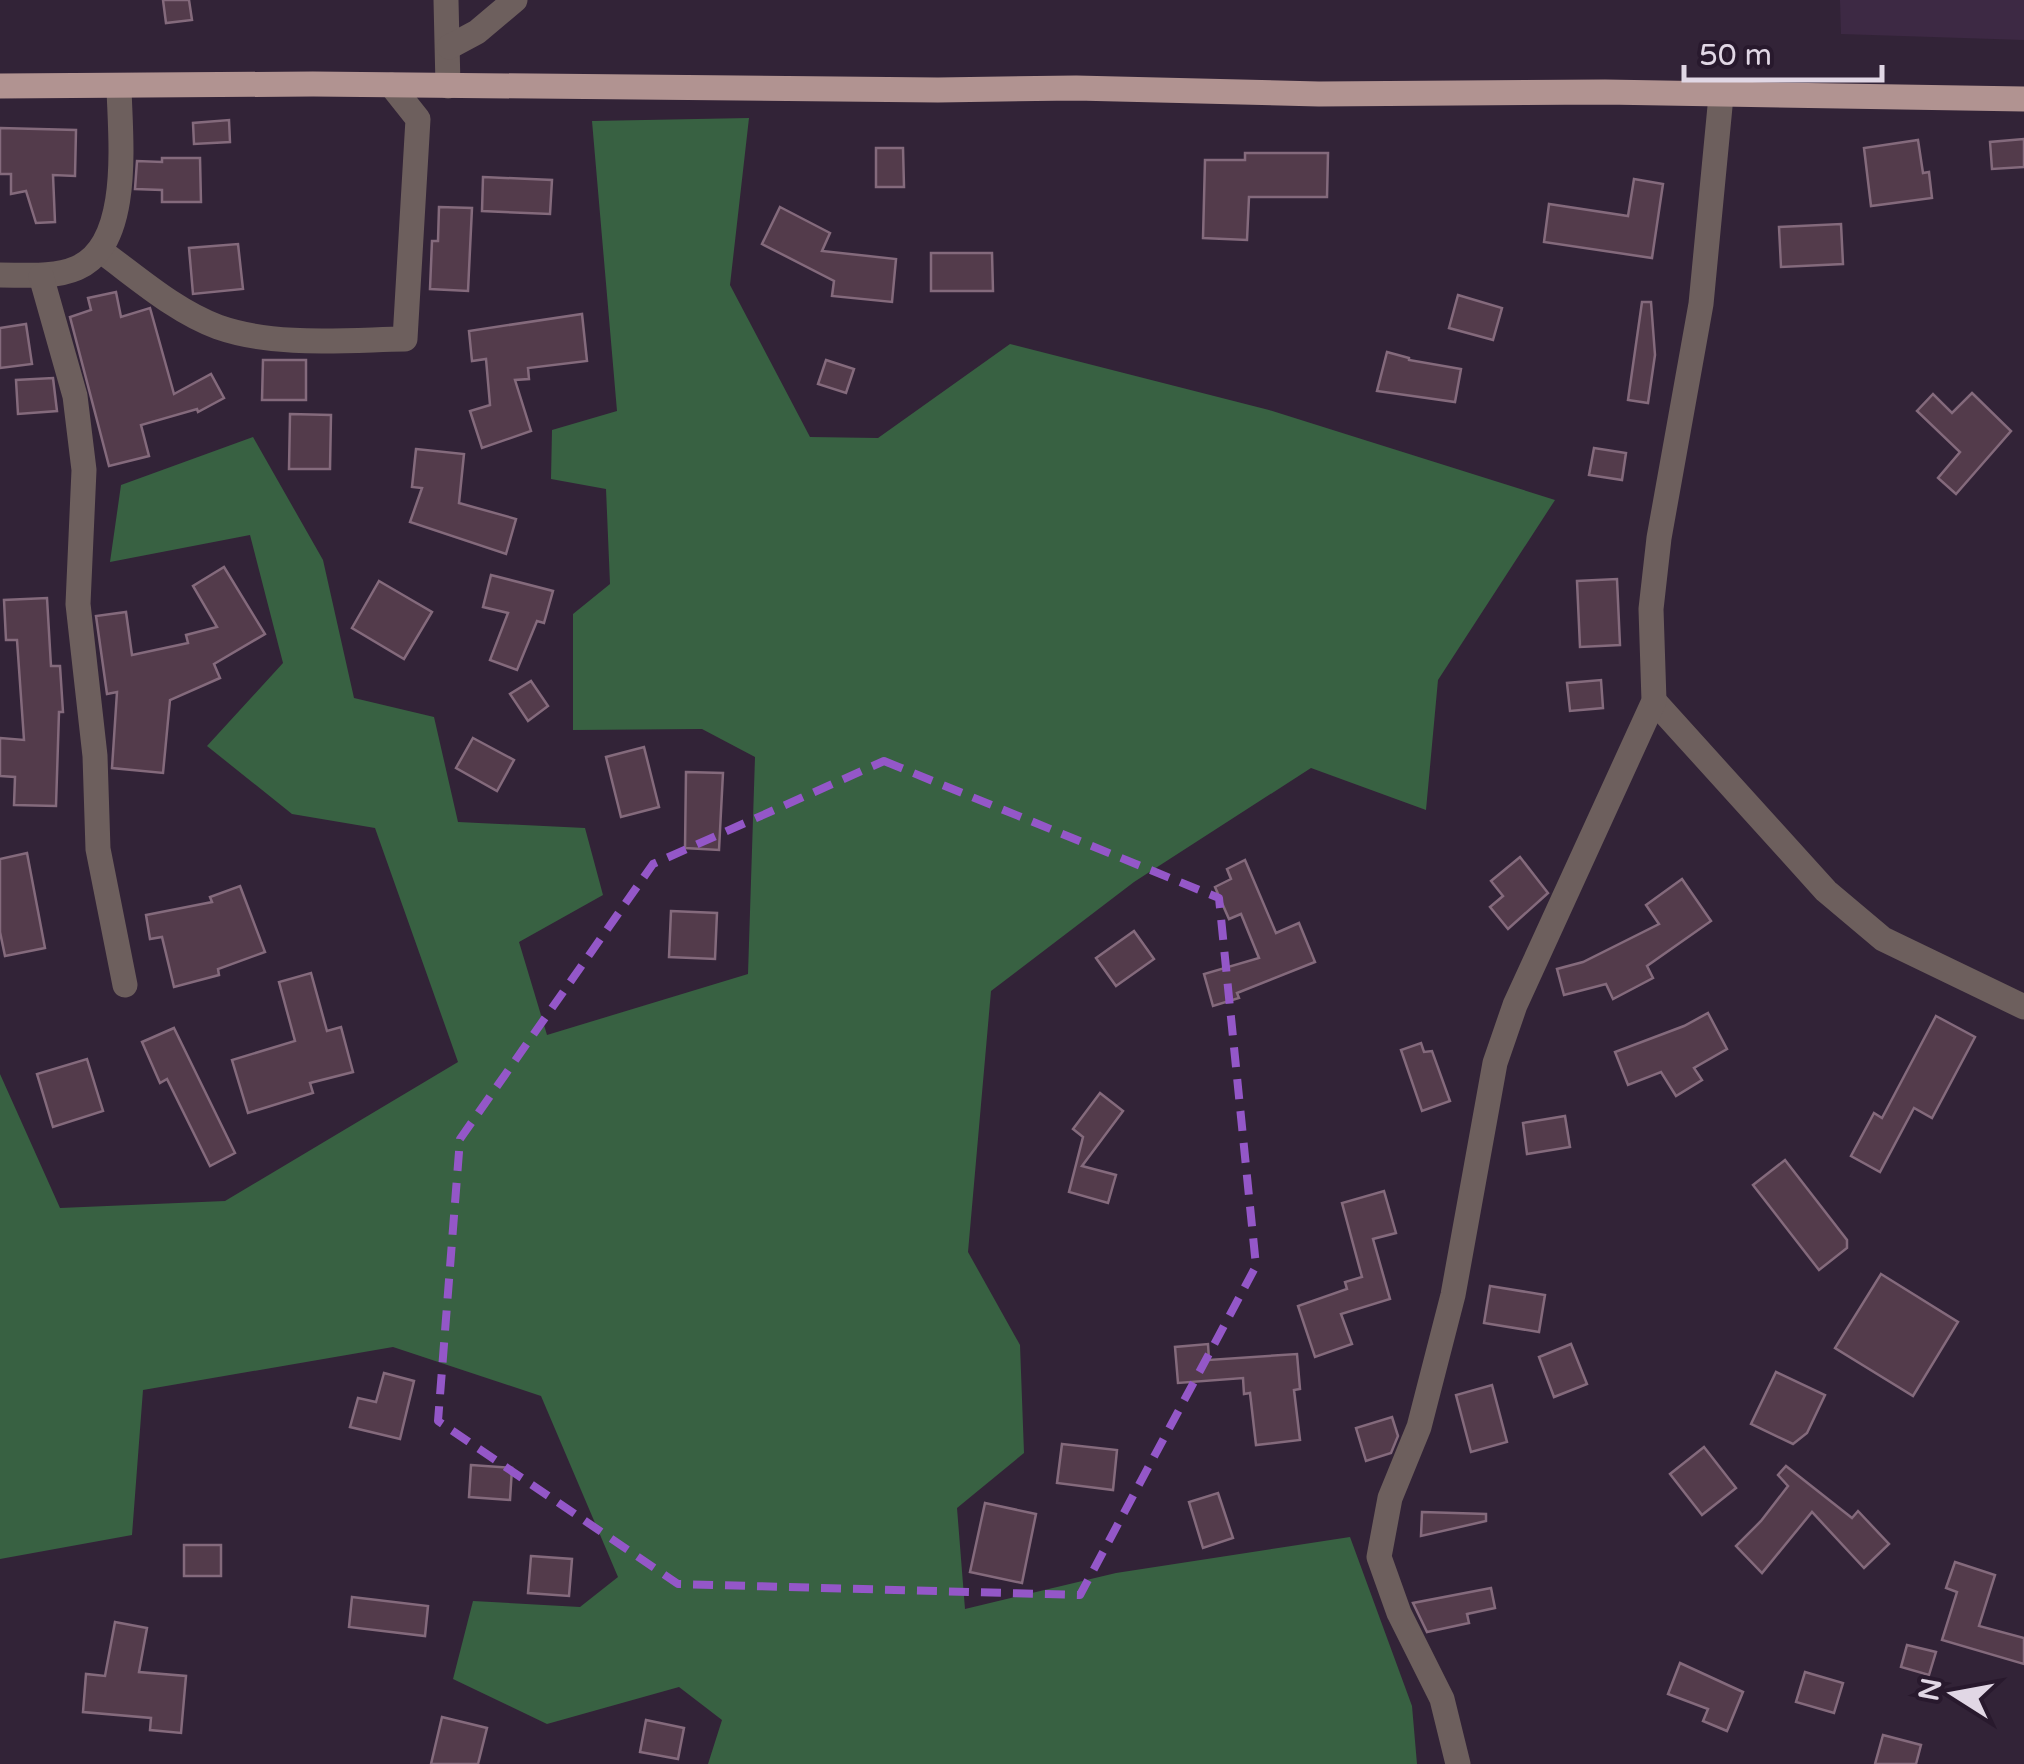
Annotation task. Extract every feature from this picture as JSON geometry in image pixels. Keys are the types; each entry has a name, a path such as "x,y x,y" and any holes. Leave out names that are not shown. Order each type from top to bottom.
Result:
{"main road":[{"path":"0,86 1076,88 1379,95 1605,92 2024,98"}],"street":[{"path":"446,0 448,86"},
{"path":"449,48 476,32 514,0"},
{"path":"100,251 174,305 216,326 252,336 404,339 418,119 391,85"},
{"path":"0,274 41,276 78,267 100,251 112,224 122,175 119,87"},
{"path":"1458,1764 1442,1698 1398,1613 1380,1556 1390,1498 1419,1427 1454,1295 1495,1063 1515,1006 1654,701 1651,609 1659,538 1702,304 1720,96"},
{"path":"41,276 75,396 84,470 78,604 95,756 98,849 125,985"},
{"path":"1654,701 1826,891 1884,939 2024,1006"}],"highlighted area":[{"path":"884,761 1219,898 1256,1266 1080,1595 678,1584 438,1421 460,1139 653,864"}],"shaded area":[{"path":"1840,0 2024,0 2024,40 1841,34"}],"green space":[{"path":"749,118 730,285 810,437 878,438 1010,344 1269,410 1555,500 1438,680 1426,810 1311,768 1134,882 991,991 968,1252 1020,1345 1024,1453 957,1508 965,1609 1116,1573 1350,1537 1412,1706 1417,1764 708,1764 722,1720 679,1687 547,1724 453,1679 473,1601 580,1607 618,1577 541,1396 393,1347 143,1390 132,1535 0,1559 0,1074 60,1208 225,1201 458,1062 375,828 292,814 207,746 283,663 250,535 110,562 121,485 253,437 323,560 354,698 434,717 458,822 585,828 603,895 519,942 547,1035 748,974 755,757 702,729 573,730 573,614 610,584 606,489 551,479 552,430 617,411 592,121"}],"building":[{"path":"163,0 189,0 192,20 166,23"},
{"path":"229,120 230,142 194,144 193,123"},
{"path":"0,128 76,130 75,176 53,175 55,222 36,223 26,191 11,194 11,174 0,174"},
{"path":"2024,139 2024,167 1992,169 1990,142"},
{"path":"1918,140 1923,173 1929,172 1932,198 1871,206 1864,148"},
{"path":"876,148 903,148 904,187 876,187"},
{"path":"1245,153 1328,153 1327,197 1249,197 1247,240 1203,238 1205,160 1245,160"},
{"path":"162,158 200,158 201,202 162,202 162,190 135,189 137,161 162,162"},
{"path":"483,177 552,180 550,214 482,211"},
{"path":"1634,179 1663,184 1652,258 1544,242 1549,204 1628,216"},
{"path":"439,207 472,208 468,291 430,289 432,241 438,241"},
{"path":"780,207 830,233 822,251 896,259 892,302 832,296 834,281 762,244"},
{"path":"1841,224 1843,264 1781,267 1779,227"},
{"path":"238,244 243,289 193,294 189,248"},
{"path":"931,253 992,253 993,291 931,291"},
{"path":"116,292 121,317 150,308 174,394 211,374 224,398 198,412 197,409 141,425 149,456 109,466 70,317 91,310 88,298"},
{"path":"1458,295 1502,308 1493,340 1449,328"},
{"path":"1642,302 1651,302 1655,355 1648,403 1628,400"},
{"path":"582,314 587,361 528,368 529,379 515,380 531,431 482,448 470,411 490,405 486,359 472,361 469,331"},
{"path":"26,324 32,364 0,368 0,328"},
{"path":"1387,352 1461,369 1455,402 1377,391"},
{"path":"263,360 306,360 306,400 262,400"},
{"path":"826,360 854,369 846,393 818,384"},
{"path":"53,378 57,411 18,414 16,380"},
{"path":"1972,393 2011,431 1956,494 1938,478 1960,452 1917,411 1933,394 1952,413"},
{"path":"290,414 331,415 330,469 289,469"},
{"path":"1594,448 1626,453 1622,480 1589,475"},
{"path":"416,449 464,454 459,503 516,519 506,554 410,522 422,488 412,487"},
{"path":"224,567 265,634 214,664 220,678 170,700 163,773 112,768 117,692 107,694 96,616 126,612 132,655 188,643 186,635 217,627 193,586"},
{"path":"491,575 553,591 544,623 537,621 517,670 490,660 508,613 483,607"},
{"path":"1617,579 1620,645 1580,647 1577,581"},
{"path":"379,581 432,612 404,659 352,628"},
{"path":"47,598 51,666 60,666 63,712 59,712 56,806 14,805 15,777 0,776 0,738 24,740 17,640 6,640 4,600"},
{"path":"1601,680 1603,708 1570,711 1567,683"},
{"path":"531,681 548,706 528,721 510,694"},
{"path":"473,738 514,760 497,791 456,768"},
{"path":"644,747 659,807 621,817 606,757"},
{"path":"686,772 723,773 719,850 685,848"},
{"path":"27,853 45,948 5,956 0,932 0,859"},
{"path":"1520,857 1548,893 1508,929 1490,907 1503,896 1491,881"},
{"path":"1245,860 1276,933 1299,923 1315,962 1213,1006 1204,974 1259,958 1241,914 1229,919 1215,887 1231,879 1227,869"},
{"path":"1682,879 1711,921 1647,966 1653,978 1613,999 1606,984 1564,995 1557,969 1583,962 1659,924 1646,905"},
{"path":"240,886 265,952 218,969 219,975 174,987 162,937 150,939 146,915 212,902 210,897"},
{"path":"671,911 717,913 715,959 669,957"},
{"path":"1134,931 1154,959 1116,986 1096,958"},
{"path":"311,973 327,1031 341,1027 353,1072 310,1083 313,1093 248,1113 232,1060 295,1041 279,982"},
{"path":"1708,1013 1727,1049 1694,1068 1702,1080 1676,1096 1661,1072 1628,1085 1615,1052"},
{"path":"1936,1016 1975,1037 1932,1118 1914,1108 1880,1172 1851,1156 1874,1113 1882,1118"},
{"path":"174,1028 235,1153 210,1166 167,1079 160,1083 142,1042"},
{"path":"1421,1043 1424,1052 1432,1051 1450,1101 1422,1111 1401,1050"},
{"path":"87,1059 103,1111 53,1127 37,1074"},
{"path":"1100,1093 1123,1111 1082,1166 1116,1175 1108,1203 1069,1192 1083,1137 1073,1129"},
{"path":"1565,1116 1570,1147 1527,1154 1523,1123"},
{"path":"1785,1160 1847,1240 1847,1248 1819,1270 1753,1185"},
{"path":"1384,1191 1396,1233 1373,1239 1390,1299 1341,1314 1352,1344 1315,1357 1298,1306 1347,1289 1345,1282 1362,1277 1342,1203"},
{"path":"1881,1274 1958,1322 1913,1396 1835,1348"},
{"path":"1490,1286 1545,1295 1539,1332 1484,1323"},
{"path":"1208,1344 1209,1360 1297,1354 1300,1389 1294,1390 1300,1440 1256,1445 1250,1393 1244,1394 1243,1378 1178,1383 1175,1347"},
{"path":"1571,1344 1587,1384 1554,1397 1539,1357"},
{"path":"1776,1372 1825,1395 1807,1433 1793,1444 1751,1424"},
{"path":"384,1373 414,1381 400,1439 350,1427 358,1398 376,1402"},
{"path":"1492,1385 1507,1442 1471,1452 1456,1395"},
{"path":"1392,1417 1398,1436 1391,1453 1366,1461 1356,1428"},
{"path":"1062,1444 1117,1450 1113,1490 1057,1483"},
{"path":"1704,1447 1736,1488 1702,1515 1670,1474"},
{"path":"471,1465 512,1468 510,1500 469,1497"},
{"path":"1786,1466 1852,1518 1858,1511 1889,1544 1864,1568 1812,1512 1762,1573 1736,1546 1788,1486 1778,1475"},
{"path":"1218,1493 1233,1538 1203,1548 1189,1502"},
{"path":"985,1503 1036,1514 1022,1583 970,1572"},
{"path":"1422,1512 1486,1514 1486,1521 1421,1536"},
{"path":"184,1545 221,1545 221,1576 184,1576"},
{"path":"531,1556 572,1559 569,1596 528,1593"},
{"path":"1955,1562 1995,1575 1979,1626 2024,1638 2024,1664 1942,1640 1957,1592 1946,1588"},
{"path":"1491,1588 1495,1608 1467,1614 1469,1623 1427,1632 1413,1603"},
{"path":"352,1597 428,1606 425,1636 349,1627"},
{"path":"115,1622 147,1628 139,1672 186,1676 181,1733 150,1730 151,1718 83,1712 86,1674 105,1676"},
{"path":"1907,1645 1936,1652 1929,1675 1901,1667"},
{"path":"1680,1663 1743,1692 1727,1731 1703,1721 1708,1709 1668,1694"},
{"path":"1805,1672 1843,1683 1834,1713 1796,1702"},
{"path":"442,1717 487,1728 478,1764 431,1764"},
{"path":"646,1720 684,1728 678,1759 640,1752"},
{"path":"1883,1735 1921,1745 1916,1764 1875,1764"}]}
